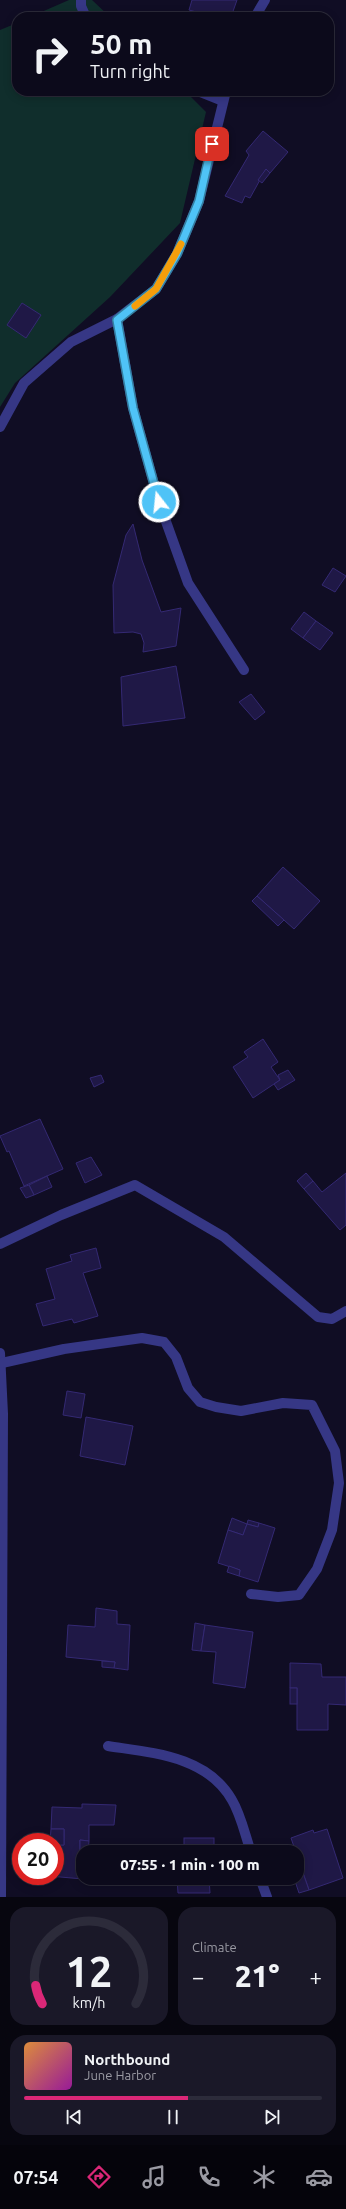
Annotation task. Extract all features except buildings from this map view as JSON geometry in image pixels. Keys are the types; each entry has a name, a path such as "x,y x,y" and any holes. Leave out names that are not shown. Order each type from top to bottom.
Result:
{"street":[{"path":"81,0 81,6 84,12"},
{"path":"258,12 265,0"},
{"path":"0,427 24,383 71,342 117,320 156,289 177,254 199,201 224,96"},
{"path":"117,320 133,408 159,502 188,583 244,670"},
{"path":"0,1244 61,1215 135,1185 224,1237 318,1316 332,1319 346,1311"},
{"path":"0,1897 1,1358 142,1338 164,1342 176,1357 188,1388 200,1402 216,1407 241,1411 283,1403 312,1405 335,1451 339,1483 332,1530 317,1569 299,1595 278,1597 251,1594"},
{"path":"108,1746 171,1756 210,1773 232,1800 248,1845"},
{"path":"263,1885 267,1897"}],"green space":[{"path":"69,0 92,0 105,12 41,12"},
{"path":"12,25 12,96 190,96 206,112 180,223 110,297 15,383 0,407 0,30"}],"slow traffic":[{"path":"135,306 156,289 177,254 181,244"}],"route":[{"path":"159,502 133,408 117,320 156,289 177,254 199,201 212,144"}]}
